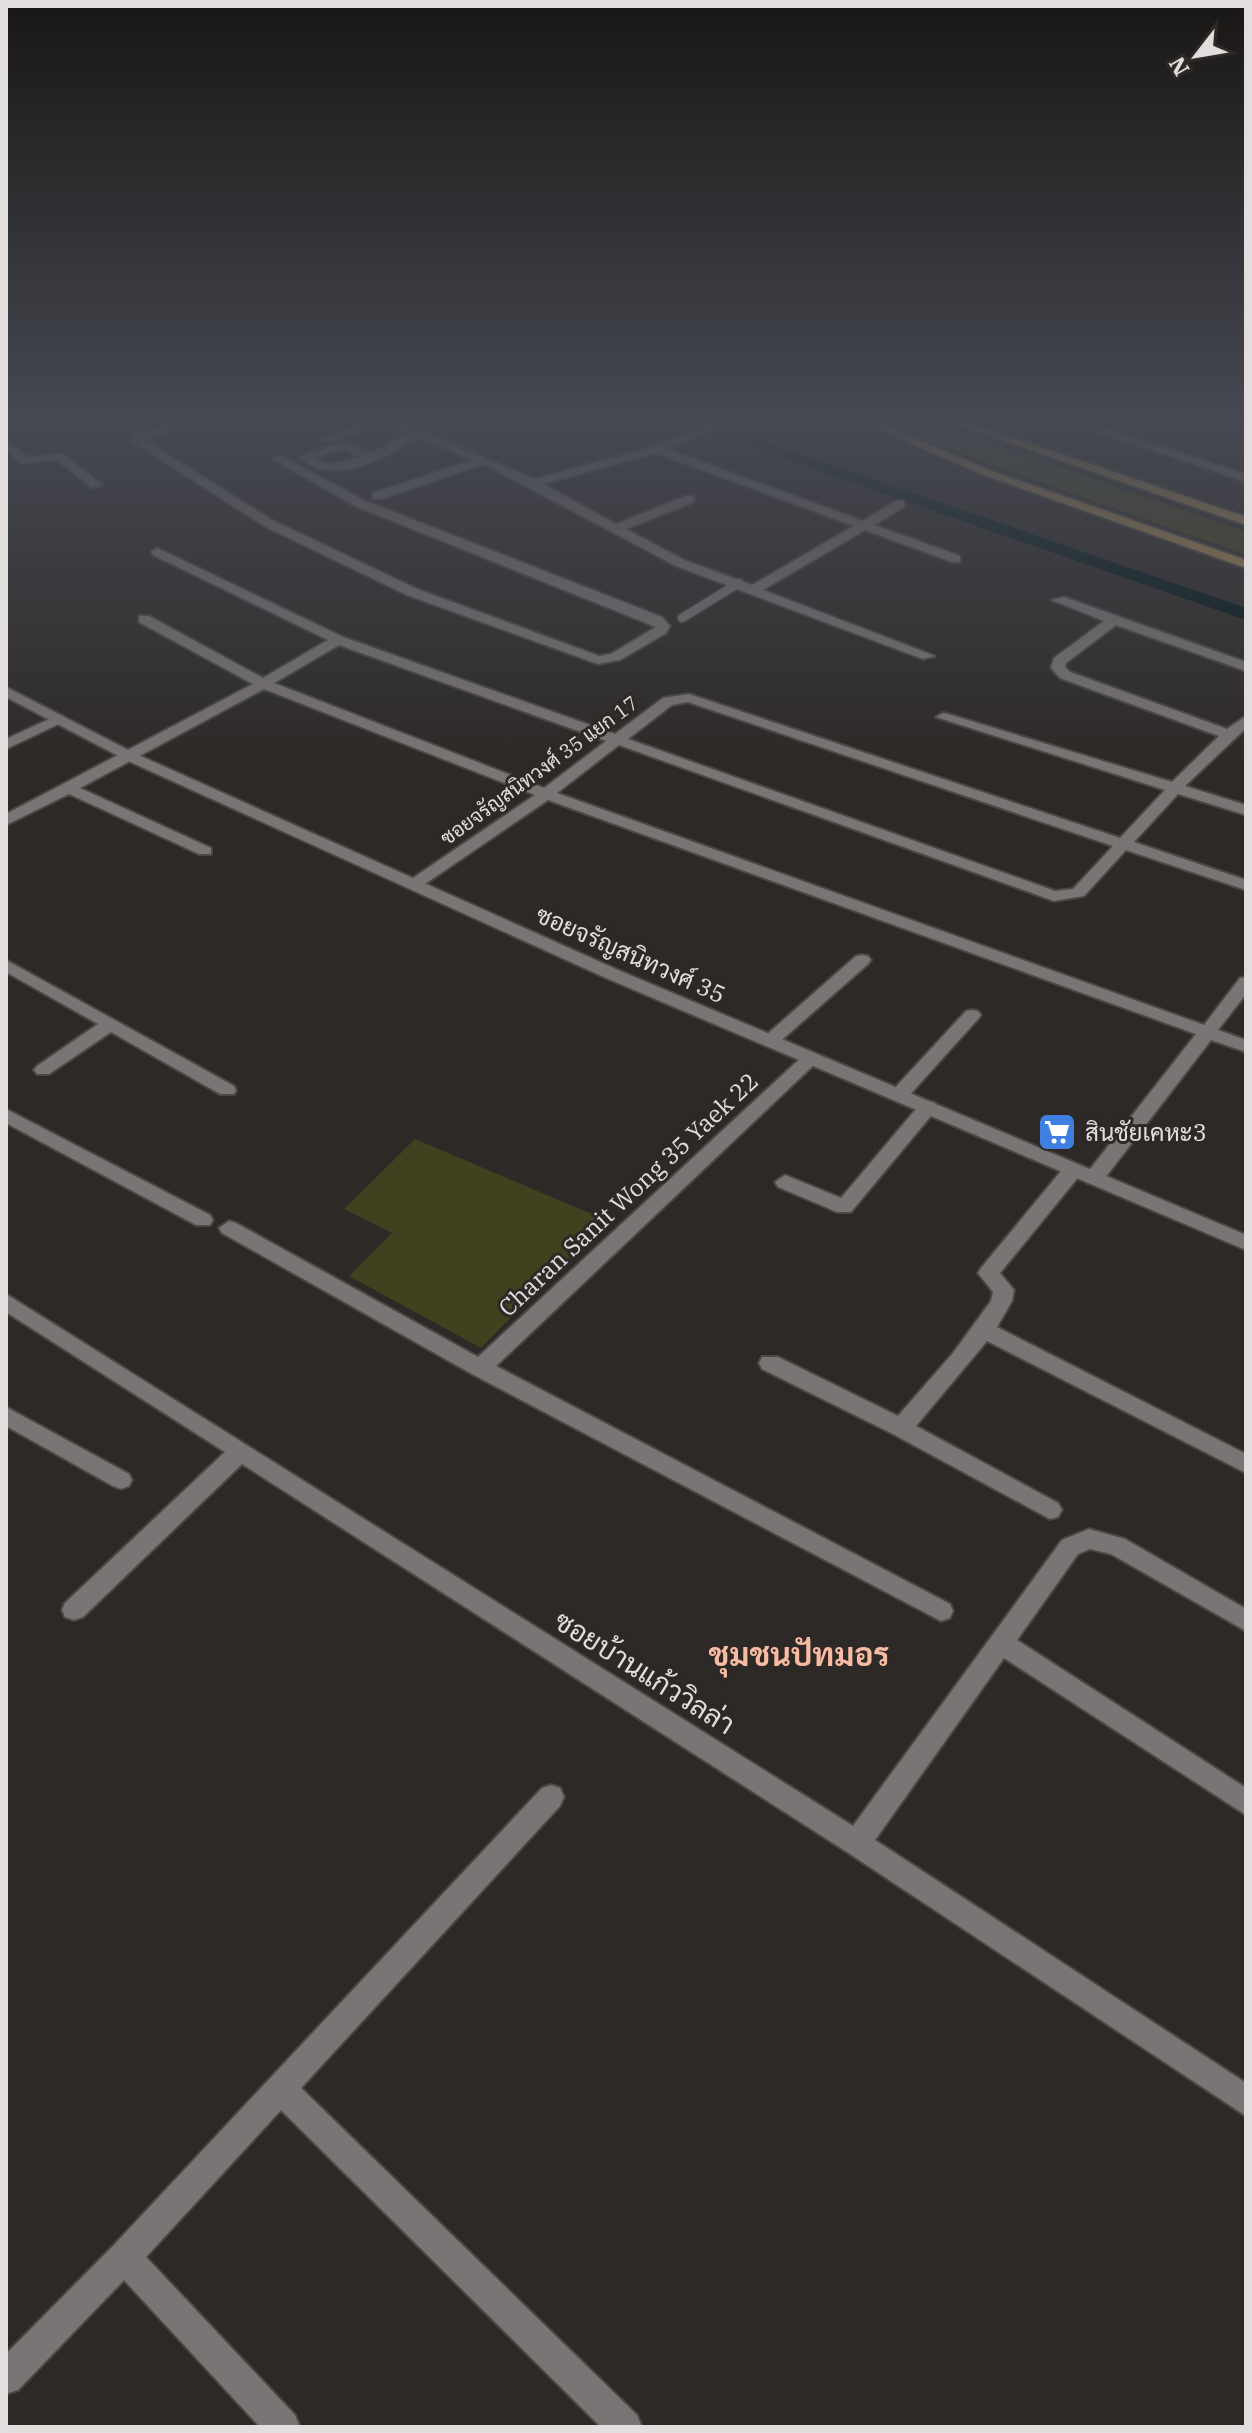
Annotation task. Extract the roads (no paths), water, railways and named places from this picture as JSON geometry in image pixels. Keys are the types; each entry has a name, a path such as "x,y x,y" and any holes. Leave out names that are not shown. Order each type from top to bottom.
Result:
{"main road":[{"path":"1163,535 1246,565"}],"street":[{"path":"292,535 412,592 598,660 615,657 663,626 657,620 439,535"},
{"path":"628,535 680,563 928,656"},
{"path":"755,589 848,535"},
{"path":"890,535 956,559"},
{"path":"157,552 338,640 1054,896 1078,893 1174,789 1246,720"},
{"path":"1059,600 1246,667"},
{"path":"144,619 265,685 546,794 1246,1046"},
{"path":"1114,620 1059,661 1058,668 1065,675 1228,734"},
{"path":"6,820 265,685 338,640"},
{"name":"ซอยจรัญสนิทวงศ์ 35","path":"6,691 131,757 612,974 1246,1243"},
{"name":"ซอยจรัญสนิทวงศ์ 35 แยก 17","path":"416,883 546,794 668,701 689,698 1124,845"},
{"path":"943,717 1246,810"},
{"path":"6,745 58,719"},
{"path":"69,789 205,851"},
{"path":"1124,845 1246,885"},
{"path":"770,1041 862,960"},
{"path":"6,965 227,1090"},
{"path":"1094,1178 1246,982"},
{"path":"899,1095 972,1015"},
{"path":"43,1070 110,1024"},
{"name":"Charan Sanit Wong 35 Yaek 22","path":"480,1368 811,1058"},
{"path":"785,1182 844,1207 928,1107"},
{"path":"6,1115 203,1220"},
{"path":"901,1428 985,1330 1006,1296 988,1273 1073,1170"},
{"path":"229,1228 480,1368 941,1611"},
{"name":"ซอยบ้านแก้ววิลล่า","path":"6,1302 857,1843 1246,2101"},
{"path":"985,1330 1246,1464"},
{"path":"770,1363 901,1428 1050,1510"},
{"path":"6,1416 121,1480"},
{"path":"74,1610 241,1451"},
{"path":"857,1843 1070,1547 1089,1539 1117,1546 1246,1621"},
{"path":"1001,1643 1246,1803"},
{"path":"6,2378 124,2257 551,1797"},
{"path":"280,2088 625,2427"},
{"path":"124,2257 283,2427"}],"lane":[{"path":"682,618 739,583"}],"waterway":[{"path":"1017,535 1246,614"}],"place":[{"name":"สินชัยเคหะ3","path":"1057,1132"}],"district":[{"name":"ชุมชนปัทมอร","path":"799,1654"}]}
